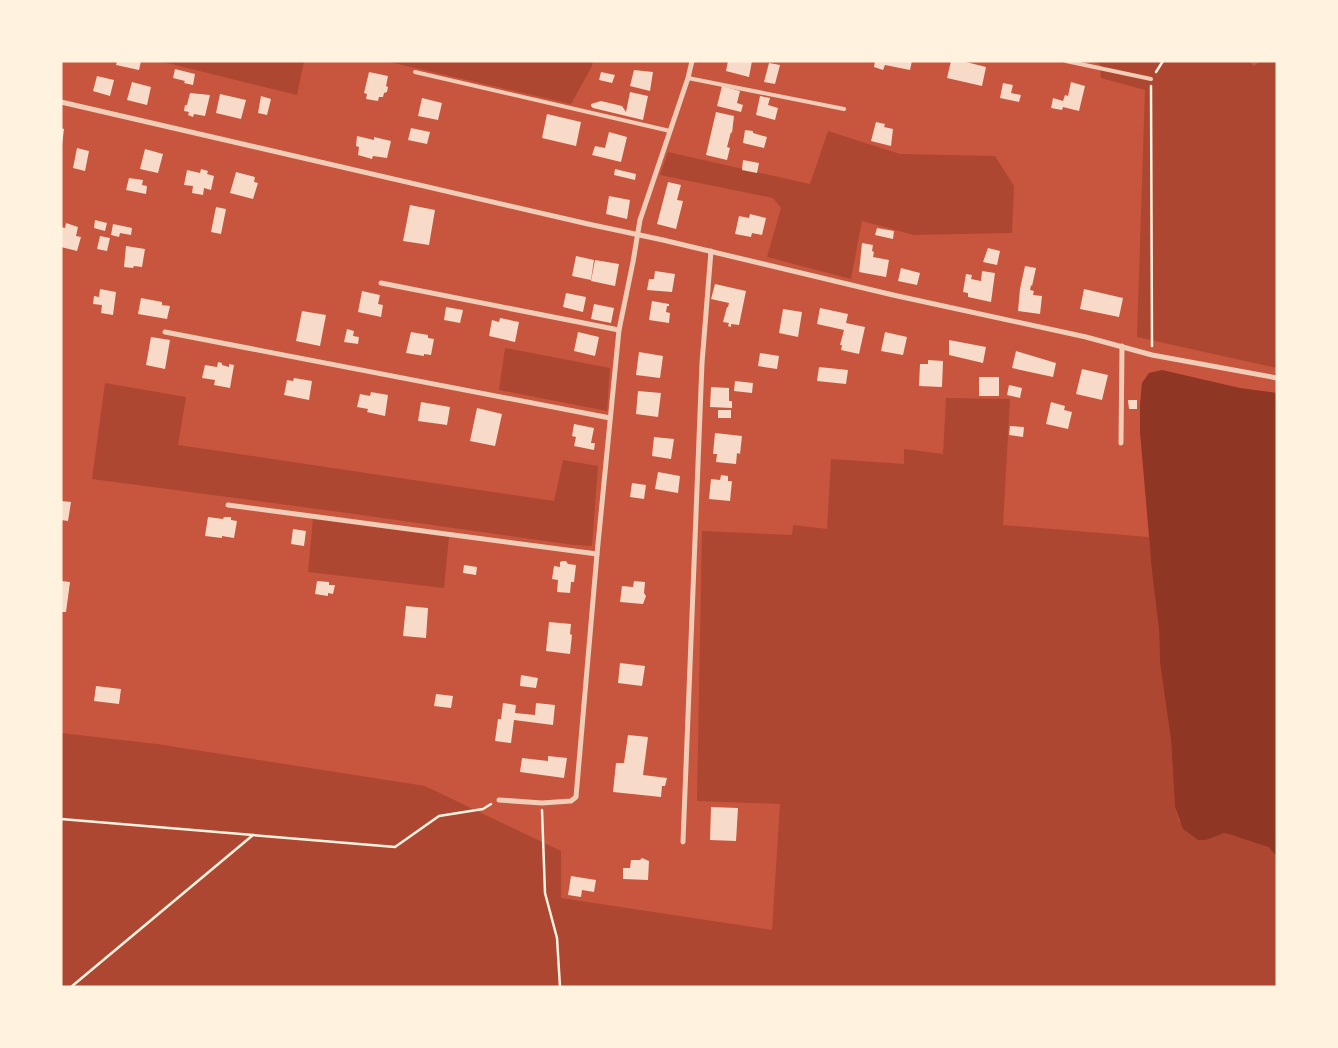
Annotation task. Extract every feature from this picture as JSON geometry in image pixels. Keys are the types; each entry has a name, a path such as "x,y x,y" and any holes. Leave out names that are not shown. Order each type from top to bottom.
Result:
{"street":[{"path":"499,800 542,803 571,802 576,797 596,554 619,330 640,220 692,61"},
{"path":"61,102 1168,358 1277,378"},
{"path":"683,842 702,363 711,251"},
{"path":"381,283 619,330"},
{"path":"165,332 610,418"},
{"path":"1122,346 1122,443"},
{"path":"228,505 596,554"}],"lane":[{"path":"1066,61 1151,79"},
{"path":"415,72 670,131"},
{"path":"688,78 844,109"}],"path":[{"path":"1152,354 1151,79 1163,61"},
{"path":"61,819 395,847 439,816 482,809 499,800"},
{"path":"542,803 545,893 557,938 560,987"},
{"path":"71,987 253,836"}],"shaded area":[{"path":"159,61 304,61 297,95"},
{"path":"385,61 593,61 571,104"},
{"path":"1087,61 1249,61 1254,66 1261,61 1277,61 1277,368 1137,337 1145,90 1101,78 1100,64"},
{"path":"828,131 900,154 995,156 1014,186 1012,233 914,235 862,221 851,279 767,257 781,208 773,198 660,175 668,152 810,184"},
{"path":"505,348 610,368 607,411 499,390"},
{"path":"1162,370 1240,388 1277,393 1277,856 1268,847 1224,833 1206,840 1198,840 1183,829 1175,807 1171,740 1160,663 1159,630 1140,432 1142,383 1149,373"},
{"path":"105,383 186,397 178,445 554,501 563,460 598,466 592,546 92,479"},
{"path":"946,398 1010,399 1003,525 1149,537 1159,630 1160,663 1171,740 1175,807 1179,821 1206,840 1224,833 1229,834 1262,844 1277,856 1277,987 61,987 61,733 157,744 425,786 561,851 561,898 772,930 780,804 697,801 702,531 792,535 793,525 827,529 831,459 904,464 904,449 943,454"},
{"path":"313,519 449,537 444,588 308,572"}],"building":[{"path":"117,61 141,61 139,70 116,65"},
{"path":"728,61 752,61 749,77 726,71"},
{"path":"875,61 912,61 910,70 885,65 883,70 874,67"},
{"path":"951,61 962,61 986,67 982,86 947,78"},
{"path":"769,63 780,65 775,84 764,82"},
{"path":"175,69 195,74 193,85 173,78"},
{"path":"634,70 653,72 650,91 630,86"},
{"path":"369,72 388,76 387,92 384,93 383,97 379,97 378,101 366,99 367,94 364,93"},
{"path":"601,72 615,75 612,83 599,80"},
{"path":"97,76 114,80 110,96 93,91"},
{"path":"132,82 151,87 147,105 127,100"},
{"path":"1071,82 1085,86 1079,111 1063,107 1062,110 1051,108 1053,98 1063,101 1065,95 1068,96"},
{"path":"1003,83 1013,85 1011,93 1021,95 1019,102 1000,98"},
{"path":"722,86 740,91 737,103 743,105 741,112 717,106"},
{"path":"630,92 648,96 643,120 591,106 591,104 601,101 622,106 626,112"},
{"path":"190,93 210,95 205,116 194,114 193,117 188,115 189,112 184,111"},
{"path":"220,94 246,100 241,119 216,113"},
{"path":"261,96 271,99 267,115 258,113"},
{"path":"760,96 770,98 768,105 778,108 775,120 756,115"},
{"path":"422,98 442,103 438,120 418,116"},
{"path":"716,112 734,116 732,133 727,147 730,148 727,160 706,155"},
{"path":"547,114 581,122 576,146 542,138"},
{"path":"876,122 885,124 884,127 893,129 891,146 871,141"},
{"path":"61,128 64,129 62,145 61,145"},
{"path":"411,128 430,132 427,144 408,140"},
{"path":"745,130 767,137 764,148 743,143"},
{"path":"609,132 627,137 621,162 592,155 595,146 605,148"},
{"path":"357,136 391,141 387,158 373,156 372,159 358,155 359,147 356,146"},
{"path":"77,148 89,151 85,171 73,168"},
{"path":"145,149 163,154 158,173 140,169"},
{"path":"743,160 759,163 757,173 742,170"},
{"path":"201,169 208,171 207,174 214,176 211,190 204,188 203,195 192,193 193,186 184,185 187,170 200,173"},
{"path":"615,169 636,174 635,180 614,175"},
{"path":"236,172 255,177 254,182 258,183 253,199 230,193"},
{"path":"129,178 143,180 142,185 147,186 146,194 126,190"},
{"path":"668,182 681,185 677,200 683,201 676,229 657,224"},
{"path":"609,196 630,200 627,219 606,214"},
{"path":"410,205 435,210 429,245 403,241"},
{"path":"216,207 226,209 221,234 211,232"},
{"path":"750,214 766,218 762,235 752,233 751,237 735,234 739,216 749,218"},
{"path":"95,220 107,223 105,231 94,228"},
{"path":"66,223 78,227 76,236 81,237 77,251 61,247 61,227 65,228"},
{"path":"113,224 132,228 131,235 120,233 119,237 111,235"},
{"path":"877,228 894,231 893,239 875,235"},
{"path":"100,236 110,238 107,251 97,249"},
{"path":"862,243 873,245 873,257 889,260 886,277 859,272"},
{"path":"126,246 145,249 142,267 124,267"},
{"path":"988,248 1000,251 997,265 983,262"},
{"path":"576,256 594,260 591,280 572,276"},
{"path":"595,260 619,264 615,286 591,281"},
{"path":"1025,266 1036,268 1030,290 1034,291 1033,295 1042,296 1040,314 1018,311"},
{"path":"901,268 920,273 917,285 898,281"},
{"path":"655,271 675,274 672,292 647,290 649,279 654,279"},
{"path":"982,271 995,273 991,302 968,297 968,293 963,292 966,274 972,275 971,279 981,281"},
{"path":"715,284 746,291 739,325 731,324 731,327 728,326 729,323 723,322 729,303 711,299"},
{"path":"100,289 116,292 113,315 101,313 102,305 93,304 94,296 99,297"},
{"path":"1084,289 1123,298 1119,317 1080,309"},
{"path":"362,291 380,295 378,304 383,305 381,317 358,312"},
{"path":"566,293 586,297 583,312 563,307"},
{"path":"141,298 162,302 162,305 170,306 167,319 138,314"},
{"path":"652,301 669,304 666,312 670,313 669,323 649,320"},
{"path":"594,304 614,308 611,323 591,319"},
{"path":"446,307 463,310 460,323 444,320"},
{"path":"820,308 848,314 846,323 865,327 859,354 841,350 842,345 840,345 844,330 817,324"},
{"path":"783,309 802,312 798,337 779,333"},
{"path":"302,311 326,315 320,346 296,341"},
{"path":"500,318 519,322 515,342 489,336 492,320 499,322"},
{"path":"347,329 354,331 353,336 359,337 358,344 344,342"},
{"path":"411,332 428,335 428,338 434,339 431,355 424,354 424,356 406,353"},
{"path":"578,332 599,337 595,356 574,351"},
{"path":"885,332 907,337 903,355 881,351"},
{"path":"151,337 170,340 165,369 146,365"},
{"path":"949,340 986,347 983,363 949,355"},
{"path":"1016,351 1056,363 1053,377 1012,368"},
{"path":"639,352 663,356 660,378 636,375"},
{"path":"760,353 779,356 777,369 758,366"},
{"path":"928,360 943,361 942,387 919,386 920,364 928,364"},
{"path":"218,362 229,367 229,364 234,365 230,388 214,385 215,380 202,378 205,365 217,367"},
{"path":"819,367 848,370 846,384 817,381"},
{"path":"1082,369 1108,375 1102,400 1076,394"},
{"path":"979,377 999,377 999,396 979,396"},
{"path":"294,378 312,381 309,400 284,395 287,380 293,381"},
{"path":"735,381 753,383 752,393 734,391"},
{"path":"1009,385 1022,388 1020,398 1007,395"},
{"path":"711,387 729,388 729,401 732,401 732,408 710,407"},
{"path":"638,391 661,393 658,417 636,414"},
{"path":"371,392 388,395 385,416 367,412 368,409 357,407 360,394 370,396"},
{"path":"1128,400 1137,400 1137,409 1129,409"},
{"path":"421,402 450,407 447,425 418,421"},
{"path":"1051,402 1065,406 1064,410 1072,412 1068,429 1046,424"},
{"path":"477,408 502,414 495,446 470,441"},
{"path":"718,410 731,410 731,418 718,418"},
{"path":"574,424 594,428 591,443 595,443 594,450 574,446 576,437 572,436"},
{"path":"1010,426 1024,427 1023,437 1009,435"},
{"path":"715,433 742,436 740,454 737,453 736,464 716,462 717,454 713,454"},
{"path":"654,437 674,439 671,459 652,456"},
{"path":"658,472 680,476 678,493 655,489"},
{"path":"721,475 728,476 728,481 732,481 730,501 709,499 711,479 720,480"},
{"path":"632,483 646,485 644,499 630,497"},
{"path":"61,501 71,502 68,521 61,520"},
{"path":"208,517 223,519 224,517 231,517 231,520 237,521 234,538 205,536"},
{"path":"293,529 306,531 304,546 291,544"},
{"path":"563,561 576,565 574,582 571,582 570,593 557,592 558,580 552,579 554,566 560,567 560,562"},
{"path":"464,565 477,567 476,575 463,573"},
{"path":"61,581 70,582 66,612 61,612"},
{"path":"317,581 329,582 329,585 335,585 333,594 328,593 328,596 315,594"},
{"path":"634,581 645,582 644,593 646,596 643,604 620,602 622,586 633,587"},
{"path":"406,606 428,608 426,638 403,636"},
{"path":"549,622 571,624 570,654 546,651"},
{"path":"620,663 645,666 642,686 618,683"},
{"path":"521,675 538,678 536,688 520,686"},
{"path":"96,686 121,689 119,704 94,701"},
{"path":"436,694 453,696 451,708 434,706"},
{"path":"503,703 516,705 515,713 535,715 536,703 555,705 553,725 514,720 511,743 495,741 498,719 501,719"},
{"path":"628,735 648,737 643,775 667,778 665,786 662,786 661,797 613,792 616,763 624,763"},
{"path":"548,756 567,758 564,778 520,772 522,758 548,761"},
{"path":"711,807 738,808 736,841 710,840"},
{"path":"642,858 649,861 648,880 623,879 623,868 630,868 631,860 640,860"},
{"path":"571,876 596,880 594,892 582,890 581,897 568,895"}]}
